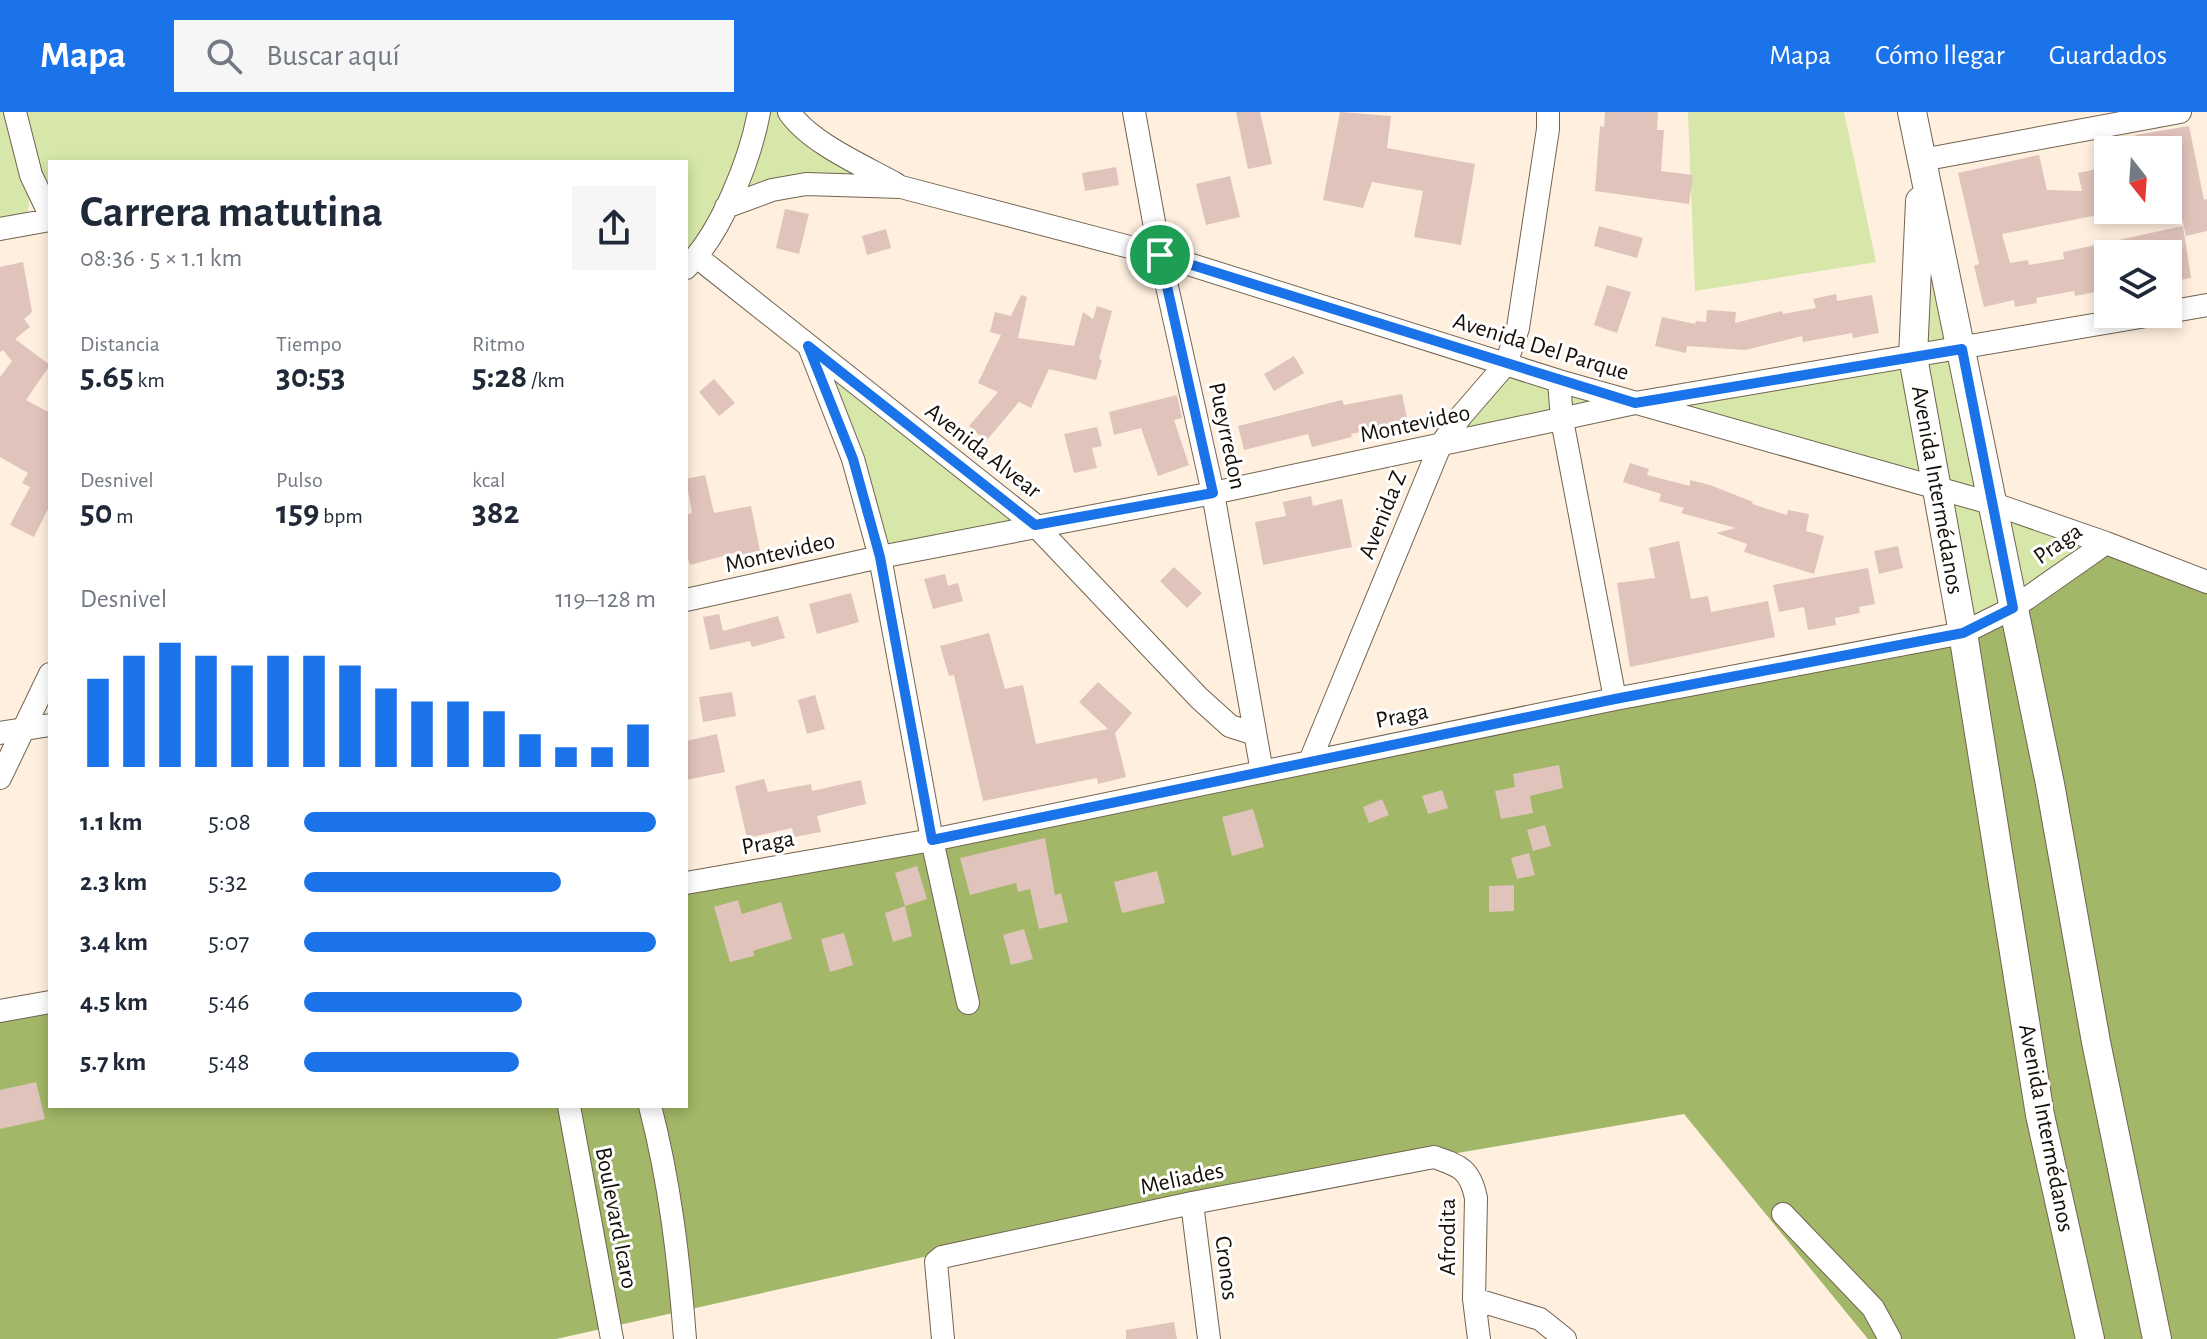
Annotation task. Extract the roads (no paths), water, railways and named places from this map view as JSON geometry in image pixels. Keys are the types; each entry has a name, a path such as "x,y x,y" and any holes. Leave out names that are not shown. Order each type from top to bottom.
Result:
{"main road":[{"path":"1912,112 1922,160"},
{"name":"Avenida Intermédanos","path":"1922,160 2050,784 2099,1058 2157,1339"},
{"name":"Avenida Intermédanos","path":"1922,160 1913,357 1963,633 2040,1115 2090,1339"}],"street":[{"path":"15,112 31,175 48,213"},
{"path":"692,263 726,207 743,169 759,112"},
{"name":"Avenida Del Parque","path":"789,112 822,142 901,187"},
{"name":"Pueyrredon","path":"1134,112 1160,255 1213,493 1262,772"},
{"name":"Avenida Z","path":"1310,761 1440,446 1461,416 1506,364 1524,300 1548,112"},
{"path":"1922,160 2180,112"},
{"name":"Avenida Del Parque","path":"726,207 772,190 806,184 901,187 1160,255 1559,381 1994,504 2207,582"},
{"path":"0,229 48,218"},
{"name":"Avenida Alvear","path":"692,263 808,346 1035,525 1199,698 1230,726 1255,734"},
{"path":"2182,309 2207,305"},
{"name":"Montevideo","path":"688,600 880,557 1213,493 1635,403 2094,325"},
{"path":"808,346 853,459 880,557 932,840 968,1003"},
{"path":"1559,381 1562,420 1615,699"},
{"name":"Praga","path":"688,883 932,840 1615,699 1963,633 2013,608 2106,543"},
{"path":"0,778 11,732 48,677"},
{"path":"11,732 48,725"},
{"path":"0,1011 48,1002"},
{"name":"Boulevard Icaro","path":"569,1108 612,1339"},
{"path":"651,1108 673,1214 685,1339"},
{"name":"Meliades","path":"943,1339 936,1262 942,1257 1192,1203 1434,1157"},
{"name":"Afrodita","path":"1434,1157 1460,1167 1473,1182 1476,1198 1474,1299 1479,1339"},
{"name":"Cronos","path":"1192,1203 1209,1339"},
{"path":"1783,1214 1873,1308 1890,1339"},
{"path":"1474,1299 1540,1319 1565,1339"}]}
